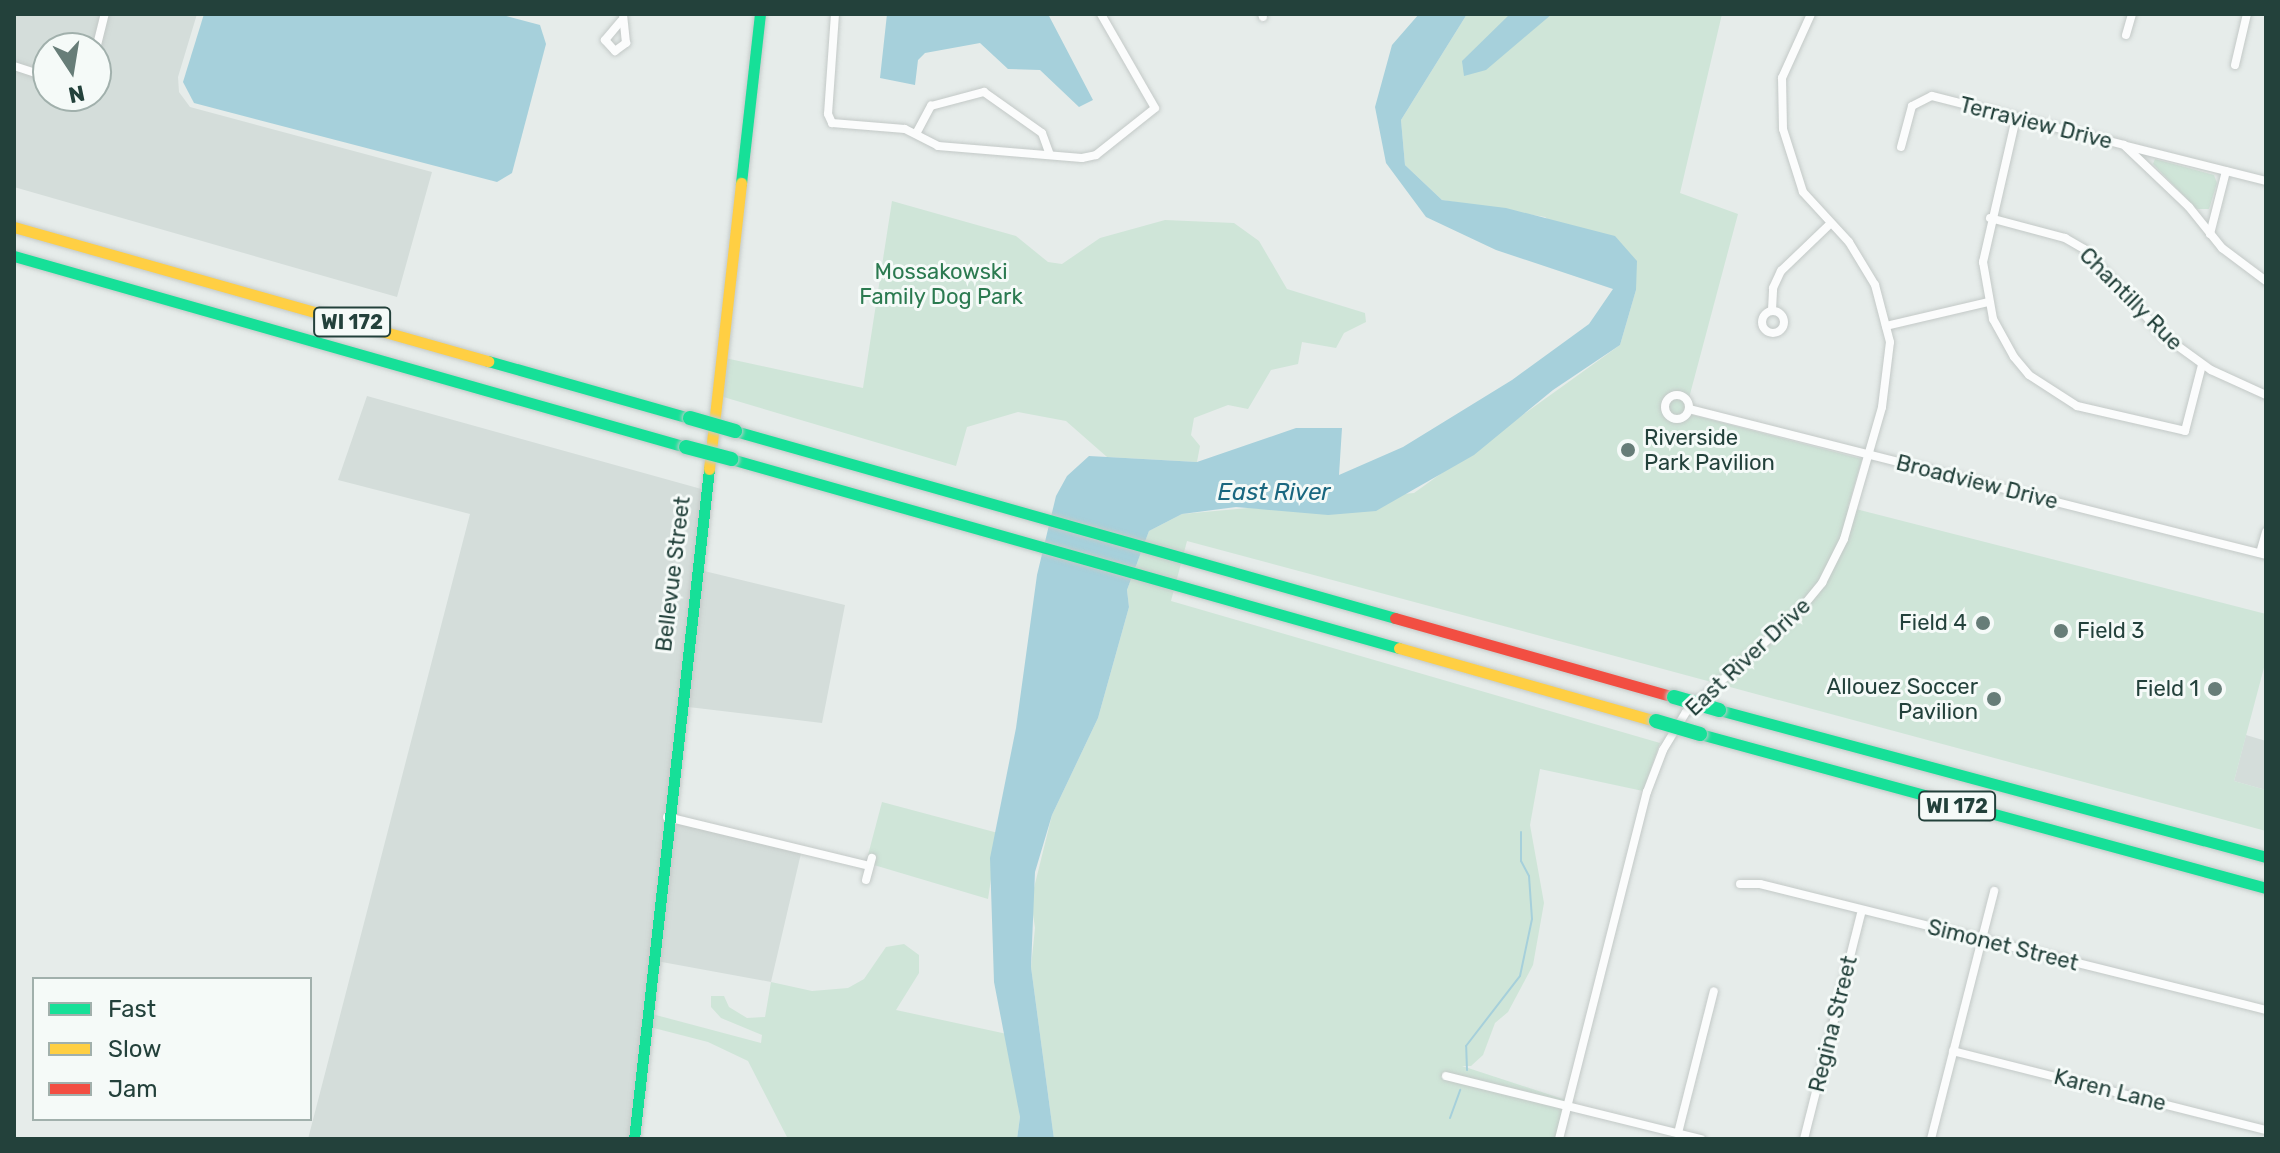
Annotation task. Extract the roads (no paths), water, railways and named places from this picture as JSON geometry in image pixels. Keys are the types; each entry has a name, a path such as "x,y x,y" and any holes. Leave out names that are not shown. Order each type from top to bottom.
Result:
{"main road":[{"name":"Bellevue Street","path":"634,1139 666,816 760,14"},
{"name":"WI 172","path":"14,227 1719,710 2266,857"},
{"name":"WI 172","path":"14,256 1700,734 2266,888"},
{"path":"14,263 65,271"}],"street":[{"path":"835,14 828,114 832,123 917,132 938,146 1050,155 1096,155 1155,108 1101,14"},
{"name":"East River Drive","path":"1559,1139 1565,1105 1647,792 1668,740 1712,685 1811,600 1844,539 1889,373 1886,326 1865,264 1830,224 1794,175 1783,129 1782,78 1811,14"},
{"path":"2126,35 2132,14"},
{"path":"2235,65 2247,14"},
{"path":"917,132 931,106 984,92 1042,133 1050,155"},
{"name":"Terraview Drive","path":"1901,147 1912,106 1921,97 2124,145 2210,234 2266,281"},
{"path":"2016,118 1990,218 1983,262 1988,302 2004,341 2029,375 2065,400 2096,413 2185,431 2202,365"},
{"path":"2124,145 2266,181"},
{"path":"2210,234 2226,171"},
{"name":"Chantilly Rue","path":"1990,218 2065,238 2084,249 2143,317 2202,365 2266,395"},
{"path":"1772,310 1773,288 1781,271 1830,224"},
{"path":"1886,326 1988,302"},
{"name":"Broadview Drive","path":"1689,409 2263,554"},
{"path":"2263,554 2266,532"},
{"path":"666,816 870,862 866,880"},
{"name":"Simonet Street","path":"1740,884 1760,884 2266,1010"},
{"path":"1931,1139 1994,891"},
{"name":"Regina Street","path":"1804,1139 1862,910"},
{"path":"1678,1133 1714,991"},
{"name":"Karen Lane","path":"1953,1051 2266,1130"},
{"path":"1446,1076 1701,1139"}],"water":[{"path":"204,14 499,14 540,25 546,44 512,173 497,182 194,103 183,82"},
{"path":"887,14 1048,14 1093,100 1079,107 1040,70 1008,69 980,43 925,53 918,60 915,85 880,78"},
{"name":"East River","path":"1419,14 1467,14 1401,120 1405,165 1442,200 1506,208 1615,236 1637,261 1636,290 1620,345 1553,390 1474,455 1376,511 1328,515 1236,507 1182,514 1149,531 1127,590 1129,607 1098,718 1052,815 1035,872 1031,967 1054,1139 1017,1139 1020,1117 994,982 990,858 1016,728 1037,575 1056,496 1067,476 1089,456 1197,462 1296,428 1342,428 1339,475 1403,447 1512,380 1589,324 1613,289 1496,250 1426,217 1386,163 1375,107 1392,45"},
{"path":"1510,14 1552,14 1486,70 1464,76 1462,61"}],"waterway":[{"path":"1467,1070 1466,1046 1520,976 1532,919 1529,876 1521,861 1521,832"},
{"path":"1450,1118 1460,1090"}],"place":[{"name":"Riverside Park Pavilion","path":"1628,450"},
{"name":"Field 4","path":"1983,623"},
{"name":"Field 3","path":"2061,631"},
{"name":"Field 1","path":"2215,689"},
{"name":"Allouez Soccer Pavilion","path":"1994,699"}],"park label":[{"name":"Mossakowski Family Dog Park","path":"941,284"}]}
